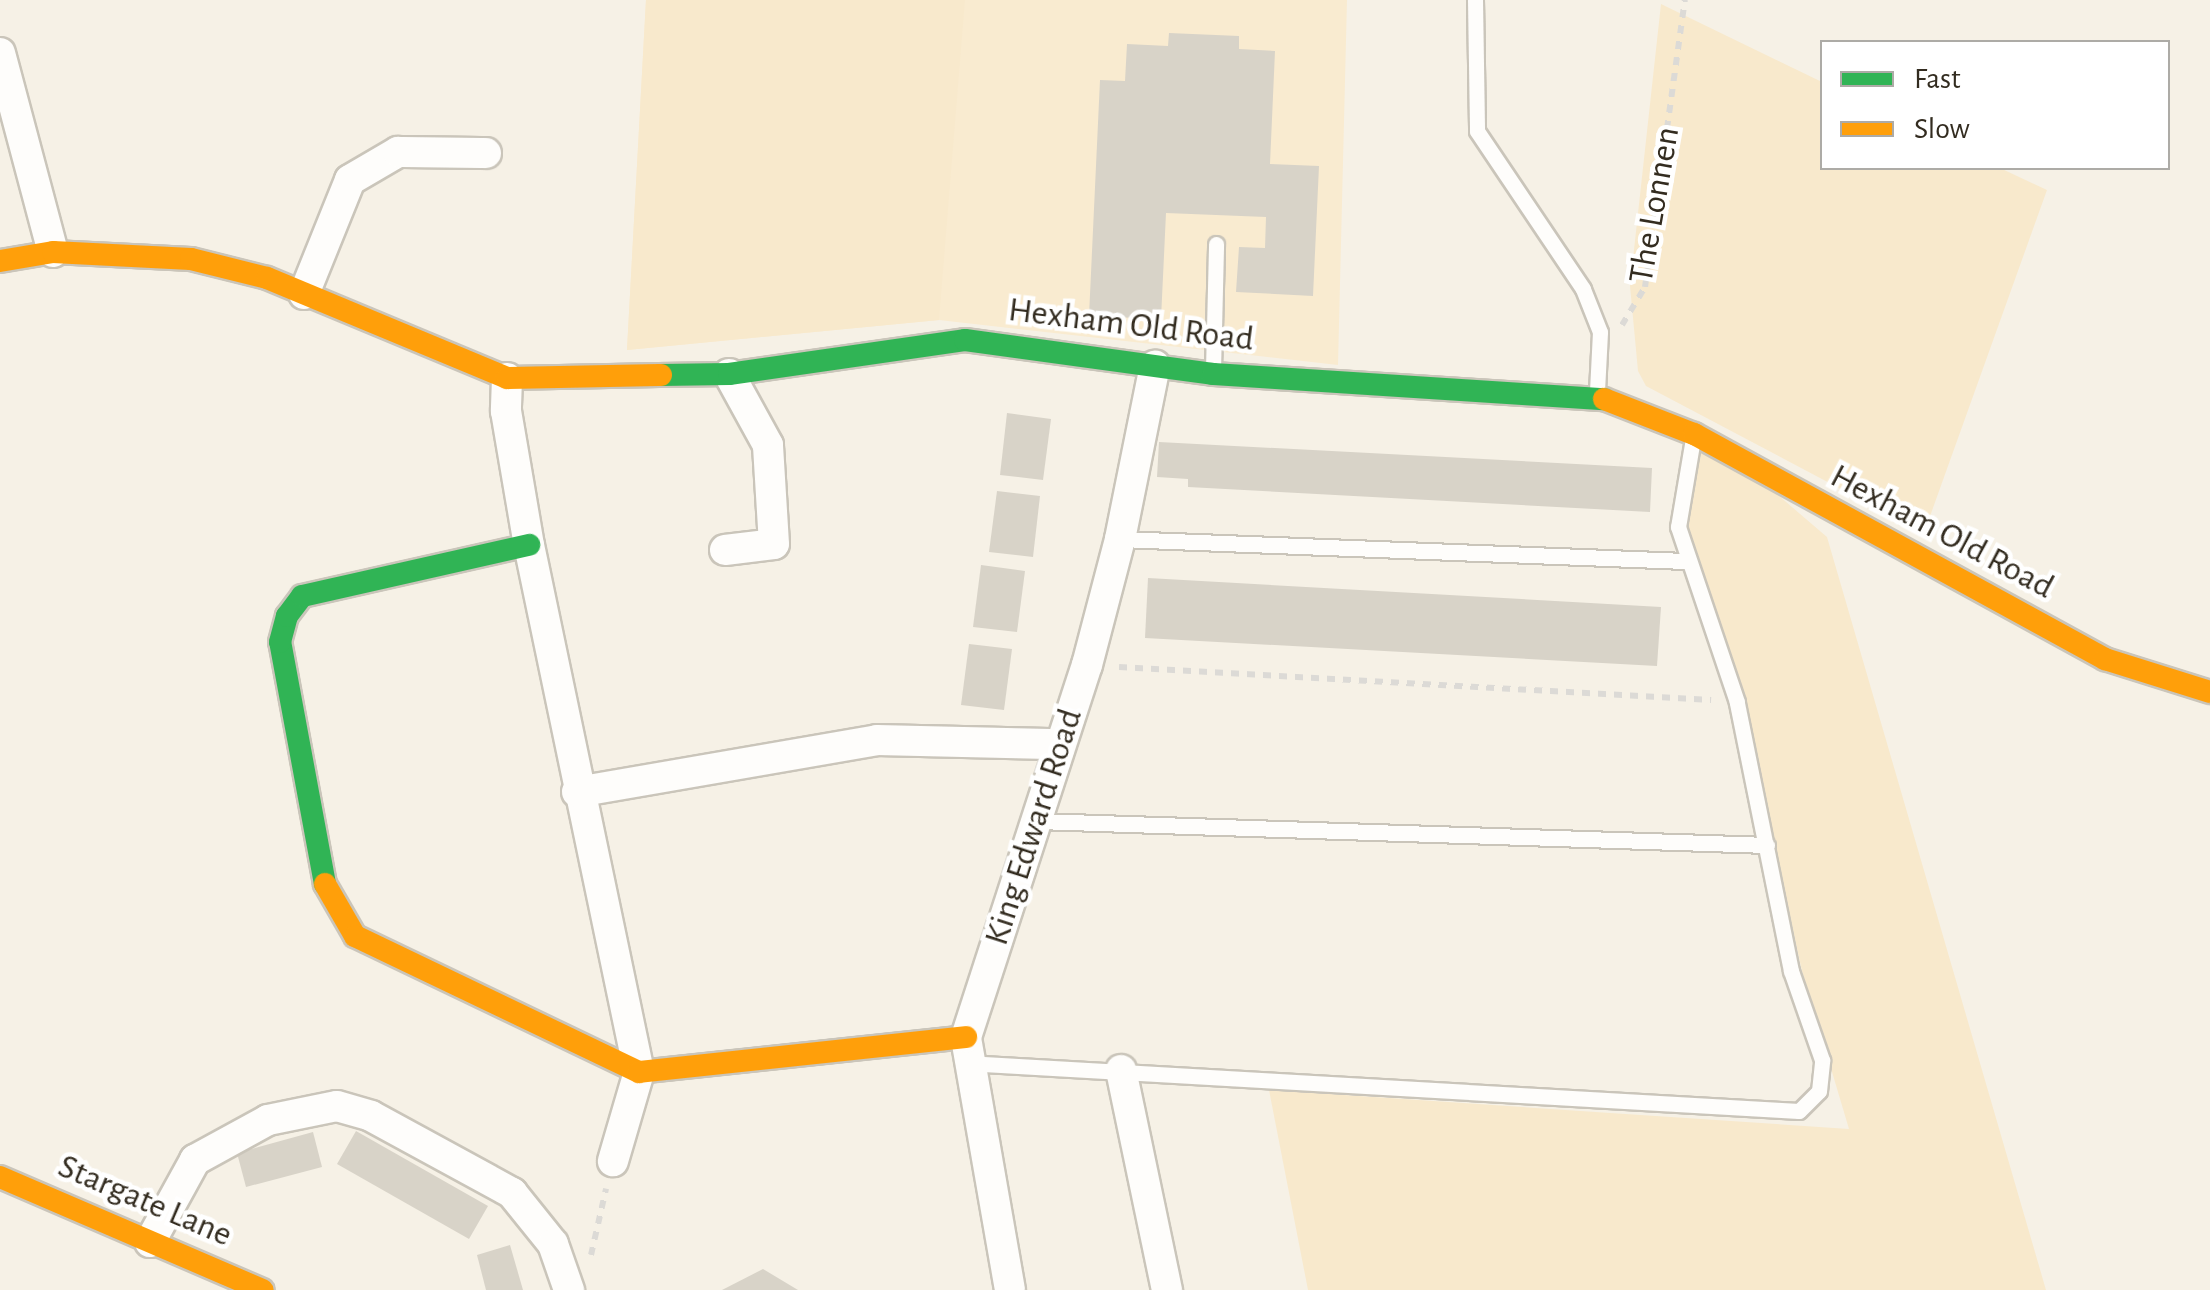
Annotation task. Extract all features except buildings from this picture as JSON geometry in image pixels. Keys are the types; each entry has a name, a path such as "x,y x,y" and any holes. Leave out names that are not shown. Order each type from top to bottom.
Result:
{"street":[{"path":"0,53 53,252"},
{"path":"304,294 350,180 398,152 486,153"},
{"name":"Hexham Old Road","path":"0,261 53,252 191,259 304,294 507,378 730,374 965,340 1213,374 1596,396 1694,434 2105,659 2210,692"},
{"name":"King Edward Road","path":"1010,1290 966,1050 1086,665 1120,539 1154,366"},
{"path":"726,550 774,544 768,445 730,374"},
{"path":"507,378 506,411 529,545 576,792 639,1072 613,1160"},
{"path":"529,545 302,596 287,616 280,642 326,890 355,936 382,954 639,1072 966,1050"},
{"path":"576,792 877,740 1060,744"},
{"path":"1121,1070 1168,1290"},
{"path":"150,1242 196,1160 268,1120 337,1106 371,1116 512,1192 578,1281"},
{"name":"Stargate Lane","path":"0,1177 263,1290"}],"lane":[{"path":"1475,0 1477,131 1583,289 1600,332 1596,396"},
{"path":"1213,374 1216,244"},
{"path":"966,1050 1121,1070 1799,1111 1819,1091 1822,1060 1791,971 1737,702 1686,562 1678,527 1694,434"},
{"path":"1120,539 1686,562"},
{"path":"1037,821 1767,845"}],"path":[{"name":"The Lonnen","path":"1624,342 1622,326 1645,287 1685,0"},
{"path":"1086,665 1737,702"},
{"path":"578,1281 613,1160"}],"shaded area":[{"path":"646,0 1347,0 1338,365 939,320 627,350"},
{"path":"646,0 965,0 939,320 627,350"},
{"path":"1661,4 1820,81 1820,170 2004,170 2047,190 1924,533 1646,386 1638,371 1630,286"},
{"path":"1697,444 1765,484 1827,537 2046,1290 1308,1290 1269,1090 1849,1129 1802,971 1742,699 1685,526"}],"traffic: fast":[{"path":"661,375 729,374 965,340 1213,374 1604,399"},
{"path":"325,884 280,642 287,616 302,596 529,545"}],"traffic: slow":[{"path":"0,261 53,252 191,259 267,278 507,378 661,375"},
{"path":"1604,399 1694,434 2105,659 2210,692"},
{"path":"325,884 355,936 639,1072 966,1037"},
{"path":"0,1177 263,1290"}]}
